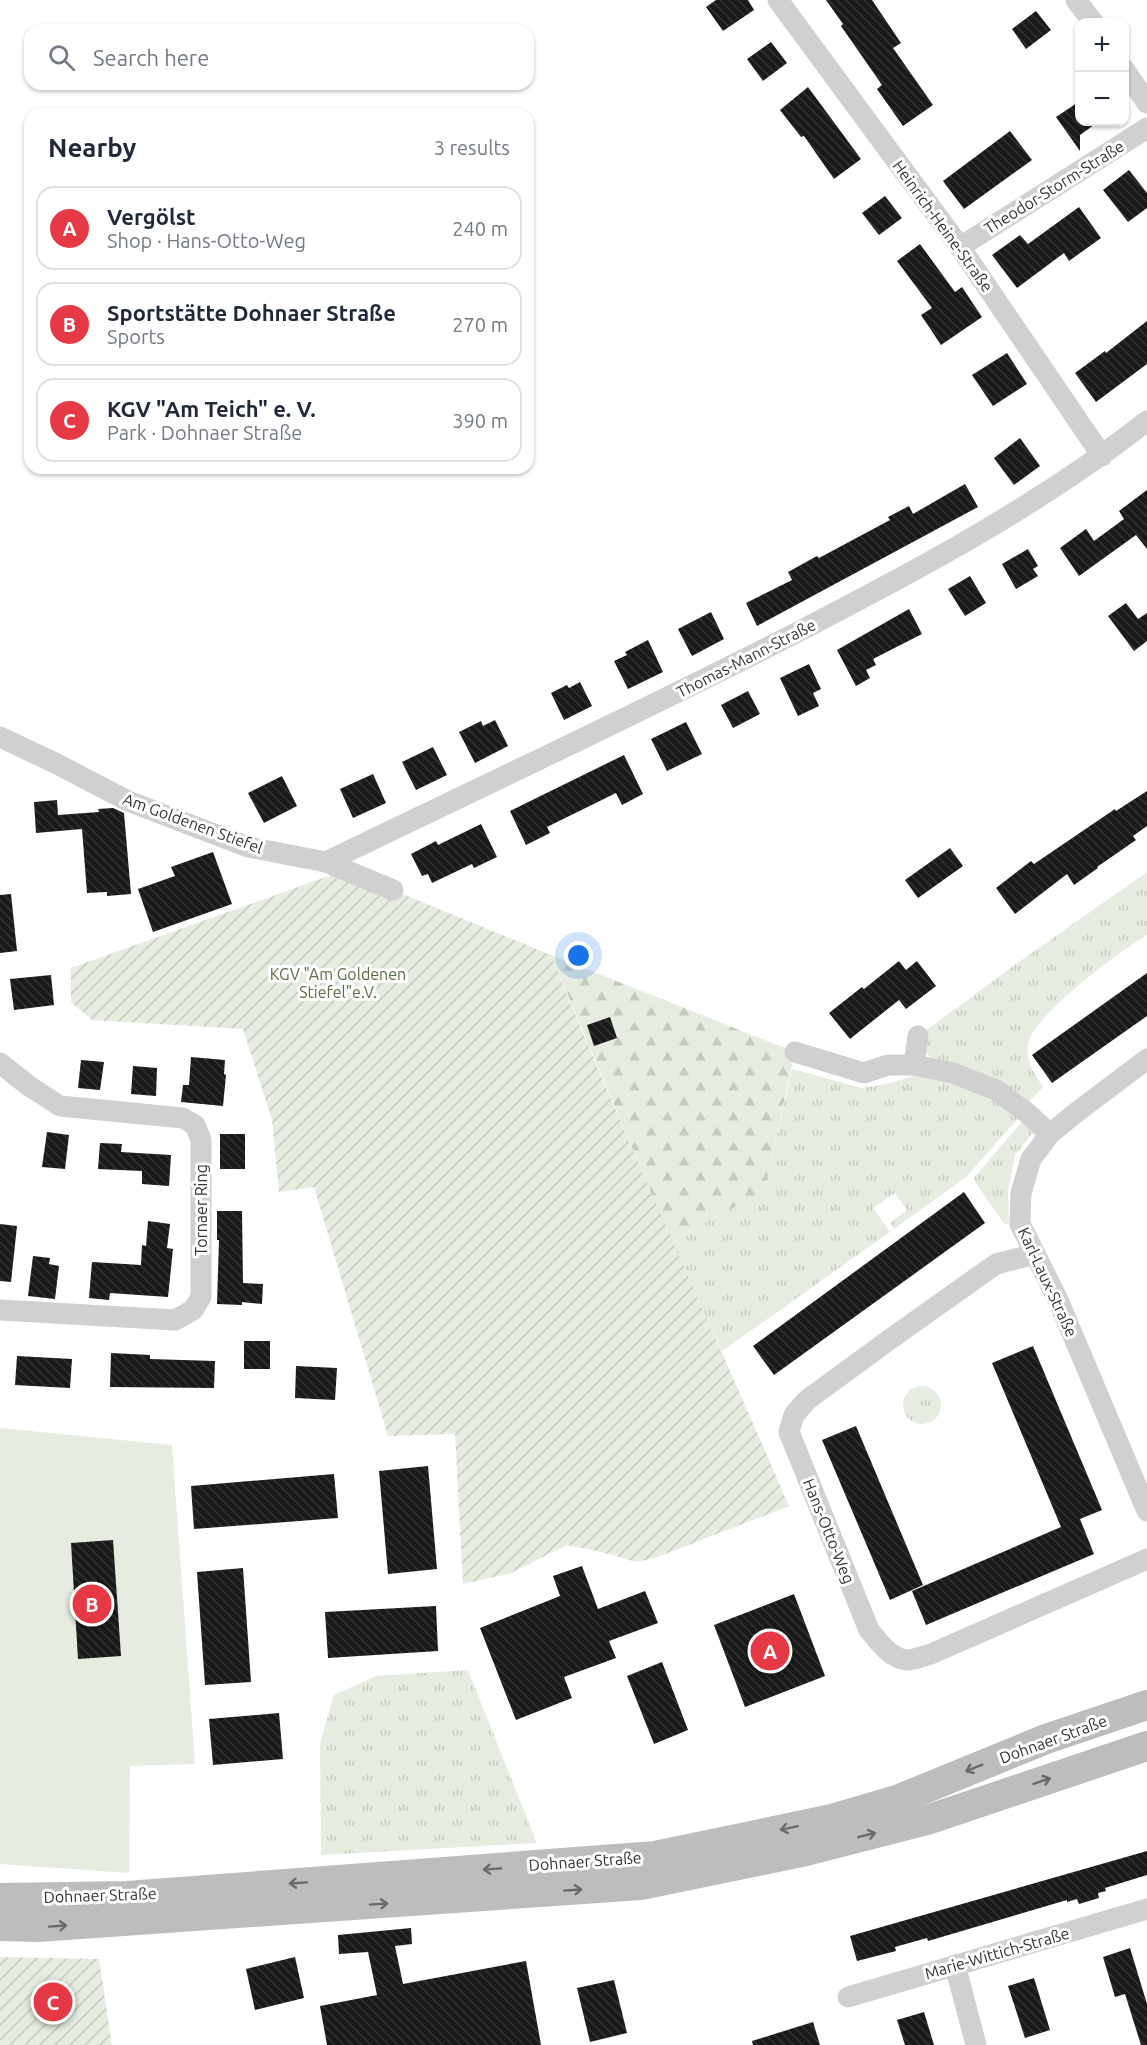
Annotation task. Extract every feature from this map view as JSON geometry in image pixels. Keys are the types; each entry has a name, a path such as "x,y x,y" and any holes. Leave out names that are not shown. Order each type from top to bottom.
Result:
{"main road":[{"name":"Dohnaer Straße","path":"0,1898 128,1896 655,1856 832,1819 897,1800 1046,1739 1147,1705"},
{"name":"Dohnaer Straße","path":"0,1926 38,1927 641,1885 806,1851 927,1820 1147,1746"}],"street":[{"name":"Heinrich-Heine-Straße","path":"778,0 960,247 1102,456"},
{"path":"1076,0 1090,18"},
{"path":"1127,72 1147,103"},
{"name":"Theodor-Storm-Straße","path":"960,247 1147,128"},
{"name":"Thomas-Mann-Straße","path":"326,862 697,684 903,578 1004,520 1102,456 1147,420"},
{"name":"Am Goldenen Stiefel","path":"0,737 128,801 248,847 326,862 393,890"},
{"path":"914,1065 918,1036"},
{"path":"795,1052 864,1073 888,1065 914,1065 953,1073 996,1090 1026,1112 1050,1134"},
{"name":"Karl-Laux-Straße","path":"1147,1059 1050,1134 1031,1159 1021,1193 1020,1224 1138,1463 1147,1511"},
{"name":"Tornaer Ring","path":"0,1063 29,1086 60,1106 183,1118 195,1125 201,1140 201,1297 193,1310 175,1320 0,1311"},
{"name":"Hans-Otto-Weg","path":"1035,1254 996,1264 880,1346 807,1400 794,1415 789,1432 869,1630 893,1655 908,1660 931,1654 1147,1558"},
{"name":"Marie-Wittich-Straße","path":"848,1997 1147,1909"},
{"path":"955,1965 976,2045"}],"green space":[{"path":"1147,872 1147,935 1079,985 1045,1017 1033,1032 1028,1044 1028,1056 1031,1067 1043,1087 1028,1103 932,1060 922,1047 921,1034"},
{"name":"KGV \"Am Goldenen Stiefel\"e.V.","path":"337,873 393,890 551,955 638,1163 789,1506 655,1558 636,1562 567,1545 511,1573 463,1584 455,1434 388,1436 314,1187 279,1192 272,1120 243,1029 92,1020 71,1002 71,968"},
{"path":"551,955 795,1052 764,1192 671,1240"},
{"path":"792,1069 862,1088 920,1074 949,1079 1022,1114 966,1177 894,1229 890,1223 907,1210 895,1193 873,1208 890,1232 722,1351 671,1240 764,1192"},
{"path":"1026,1117 1037,1128 1015,1155 1008,1191 1009,1223 1005,1225 973,1179"},
{"path":"922,1386 936,1391 941,1405 936,1419 922,1424 908,1419 903,1405 908,1391"},
{"path":"0,1428 172,1445 195,1764 130,1766 129,1873 0,1864"},
{"path":"468,1670 537,1843 321,1855 320,1743 334,1695 376,1676"},
{"path":"0,1957 99,1959 112,2045 0,2045"}],"building":[{"path":"716,0 748,0 754,10 723,31 706,7"},
{"path":"826,0 872,0 901,43 893,48 933,105 903,126 877,89 882,85"},
{"path":"1036,11 1051,30 1026,49 1012,29"},
{"path":"771,42 787,63 763,81 747,59"},
{"path":"808,87 861,159 834,179 804,136 801,137 780,110"},
{"path":"1075,104 1075,126 1092,126 1080,135 1080,151 1056,117"},
{"path":"1010,131 1032,160 964,209 943,181"},
{"path":"1129,170 1147,193 1147,208 1128,222 1103,190"},
{"path":"885,196 902,218 879,235 862,213"},
{"path":"1079,207 1101,238 1069,261 1064,253 1017,288 992,255 1020,235 1028,244"},
{"path":"920,244 955,292 962,287 982,317 941,345 921,315 932,308 897,261"},
{"path":"1147,321 1147,364 1096,402 1075,373 1105,351 1106,353"},
{"path":"1007,353 1027,384 993,406 972,375"},
{"path":"1020,438 1040,466 1014,485 994,458"},
{"path":"965,484 978,507 757,626 746,603 792,580 788,572 890,520 888,517 909,506 913,514"},
{"path":"1147,490 1147,549 1136,535 1079,576 1060,548 1086,529 1094,541 1124,519 1119,511"},
{"path":"1028,549 1038,566 1033,569 1038,576 1016,589 1002,564"},
{"path":"970,576 986,603 965,616 948,589"},
{"path":"1126,603 1138,619 1147,613 1147,641 1134,651 1108,616"},
{"path":"909,609 922,634 873,659 876,665 866,670 870,678 856,686 837,650"},
{"path":"711,612 724,639 692,656 678,629"},
{"path":"648,640 663,672 628,689 614,661 627,655 625,652"},
{"path":"809,664 821,689 813,693 819,706 798,716 780,678"},
{"path":"580,682 592,706 564,720 551,693 567,685 569,688"},
{"path":"748,691 760,714 733,728 721,705"},
{"path":"495,720 508,746 475,763 459,732 481,721 483,726"},
{"path":"686,722 702,754 667,771 651,739"},
{"path":"433,747 447,775 416,790 402,762"},
{"path":"624,755 643,794 622,805 616,793 547,827 550,833 526,845 510,811"},
{"path":"373,774 386,803 353,818 340,789"},
{"path":"282,776 297,806 264,823 248,793"},
{"path":"1147,791 1147,826 1133,836 1136,840 1074,885 1067,874 1015,914 996,888 1031,861 1034,864 1115,809 1116,811"},
{"path":"57,800 58,815 99,812 98,809 113,808 124,813 131,894 107,896 107,892 87,893 82,829 36,833 34,802"},
{"path":"481,824 497,857 474,868 472,864 432,883 428,874 422,876 411,854 436,841 438,845"},
{"path":"950,848 963,866 918,898 905,880"},
{"path":"213,852 232,904 153,932 138,889 175,876 171,867"},
{"path":"11,894 17,951 0,953 0,895"},
{"path":"899,961 906,970 917,961 936,986 906,1009 899,1000 850,1039 829,1013"},
{"path":"1147,973 1147,1016 1052,1083 1032,1055"},
{"path":"51,975 54,1005 14,1010 10,979"},
{"path":"610,1017 617,1038 594,1046 587,1025"},
{"path":"191,1057 225,1060 223,1106 181,1102 183,1085 189,1085"},
{"path":"81,1060 104,1062 100,1090 78,1088"},
{"path":"133,1066 157,1068 156,1096 131,1094"},
{"path":"47,1132 69,1135 65,1169 42,1167"},
{"path":"220,1134 245,1134 245,1169 220,1169"},
{"path":"100,1143 122,1144 121,1152 171,1155 169,1186 142,1184 142,1171 98,1169"},
{"path":"964,1192 985,1223 774,1375 753,1346"},
{"path":"217,1211 242,1211 243,1283 263,1284 262,1304 242,1302 242,1305 217,1304 219,1240 217,1240"},
{"path":"148,1221 170,1224 167,1248 173,1249 168,1297 110,1293 109,1300 89,1298 92,1262 141,1265 142,1245 146,1246"},
{"path":"0,1224 17,1226 11,1282 0,1281"},
{"path":"33,1256 50,1258 49,1264 59,1266 55,1299 28,1296"},
{"path":"244,1341 270,1341 270,1369 244,1369"},
{"path":"1033,1346 1102,1510 1080,1519 1094,1554 926,1625 912,1591 1061,1527 992,1363"},
{"path":"111,1353 150,1355 150,1359 215,1361 214,1388 110,1387"},
{"path":"17,1356 72,1359 70,1388 15,1385"},
{"path":"296,1366 337,1368 335,1400 295,1398"},
{"path":"856,1426 923,1585 890,1600 822,1440"},
{"path":"428,1466 437,1569 388,1574 379,1471"},
{"path":"334,1474 338,1518 194,1529 191,1486"},
{"path":"113,1540 121,1656 78,1659 71,1543"},
{"path":"582,1566 598,1609 645,1591 658,1623 609,1641 616,1658 564,1677 572,1698 516,1720 480,1628 560,1596 553,1576"},
{"path":"243,1568 251,1682 205,1685 197,1572"},
{"path":"794,1594 825,1676 745,1707 714,1625"},
{"path":"436,1606 438,1651 328,1658 325,1612"},
{"path":"662,1662 688,1730 654,1744 627,1676"},
{"path":"279,1713 283,1759 213,1765 209,1719"},
{"path":"1147,1851 1147,1875 1105,1888 1106,1891 1098,1893 1099,1898 1079,1904 1077,1899 1067,1902 1067,1900 928,1941 927,1938 895,1947 896,1951 857,1961 850,1936"},
{"path":"411,1928 412,1944 395,1946 403,1984 526,1961 541,2045 327,2045 320,2006 377,1995 368,1952 339,1954 338,1935"},
{"path":"1130,1948 1147,2004 1147,2045 1141,2045 1125,1994 1115,1997 1103,1957"},
{"path":"295,1957 304,1998 255,2010 246,1969"},
{"path":"1034,1978 1050,2030 1025,2038 1008,1986"},
{"path":"614,1980 627,2033 590,2042 577,1988"},
{"path":"924,2012 934,2045 905,2045 897,2020"},
{"path":"813,2022 820,2045 753,2045 752,2041"}],"place":[{"name":"Sportstätte Dohnaer Straße","path":"92,1604"},
{"name":"Vergölst","path":"770,1651"},
{"name":"KGV \"Am Teich\" e. V.","path":"53,2002"}]}
